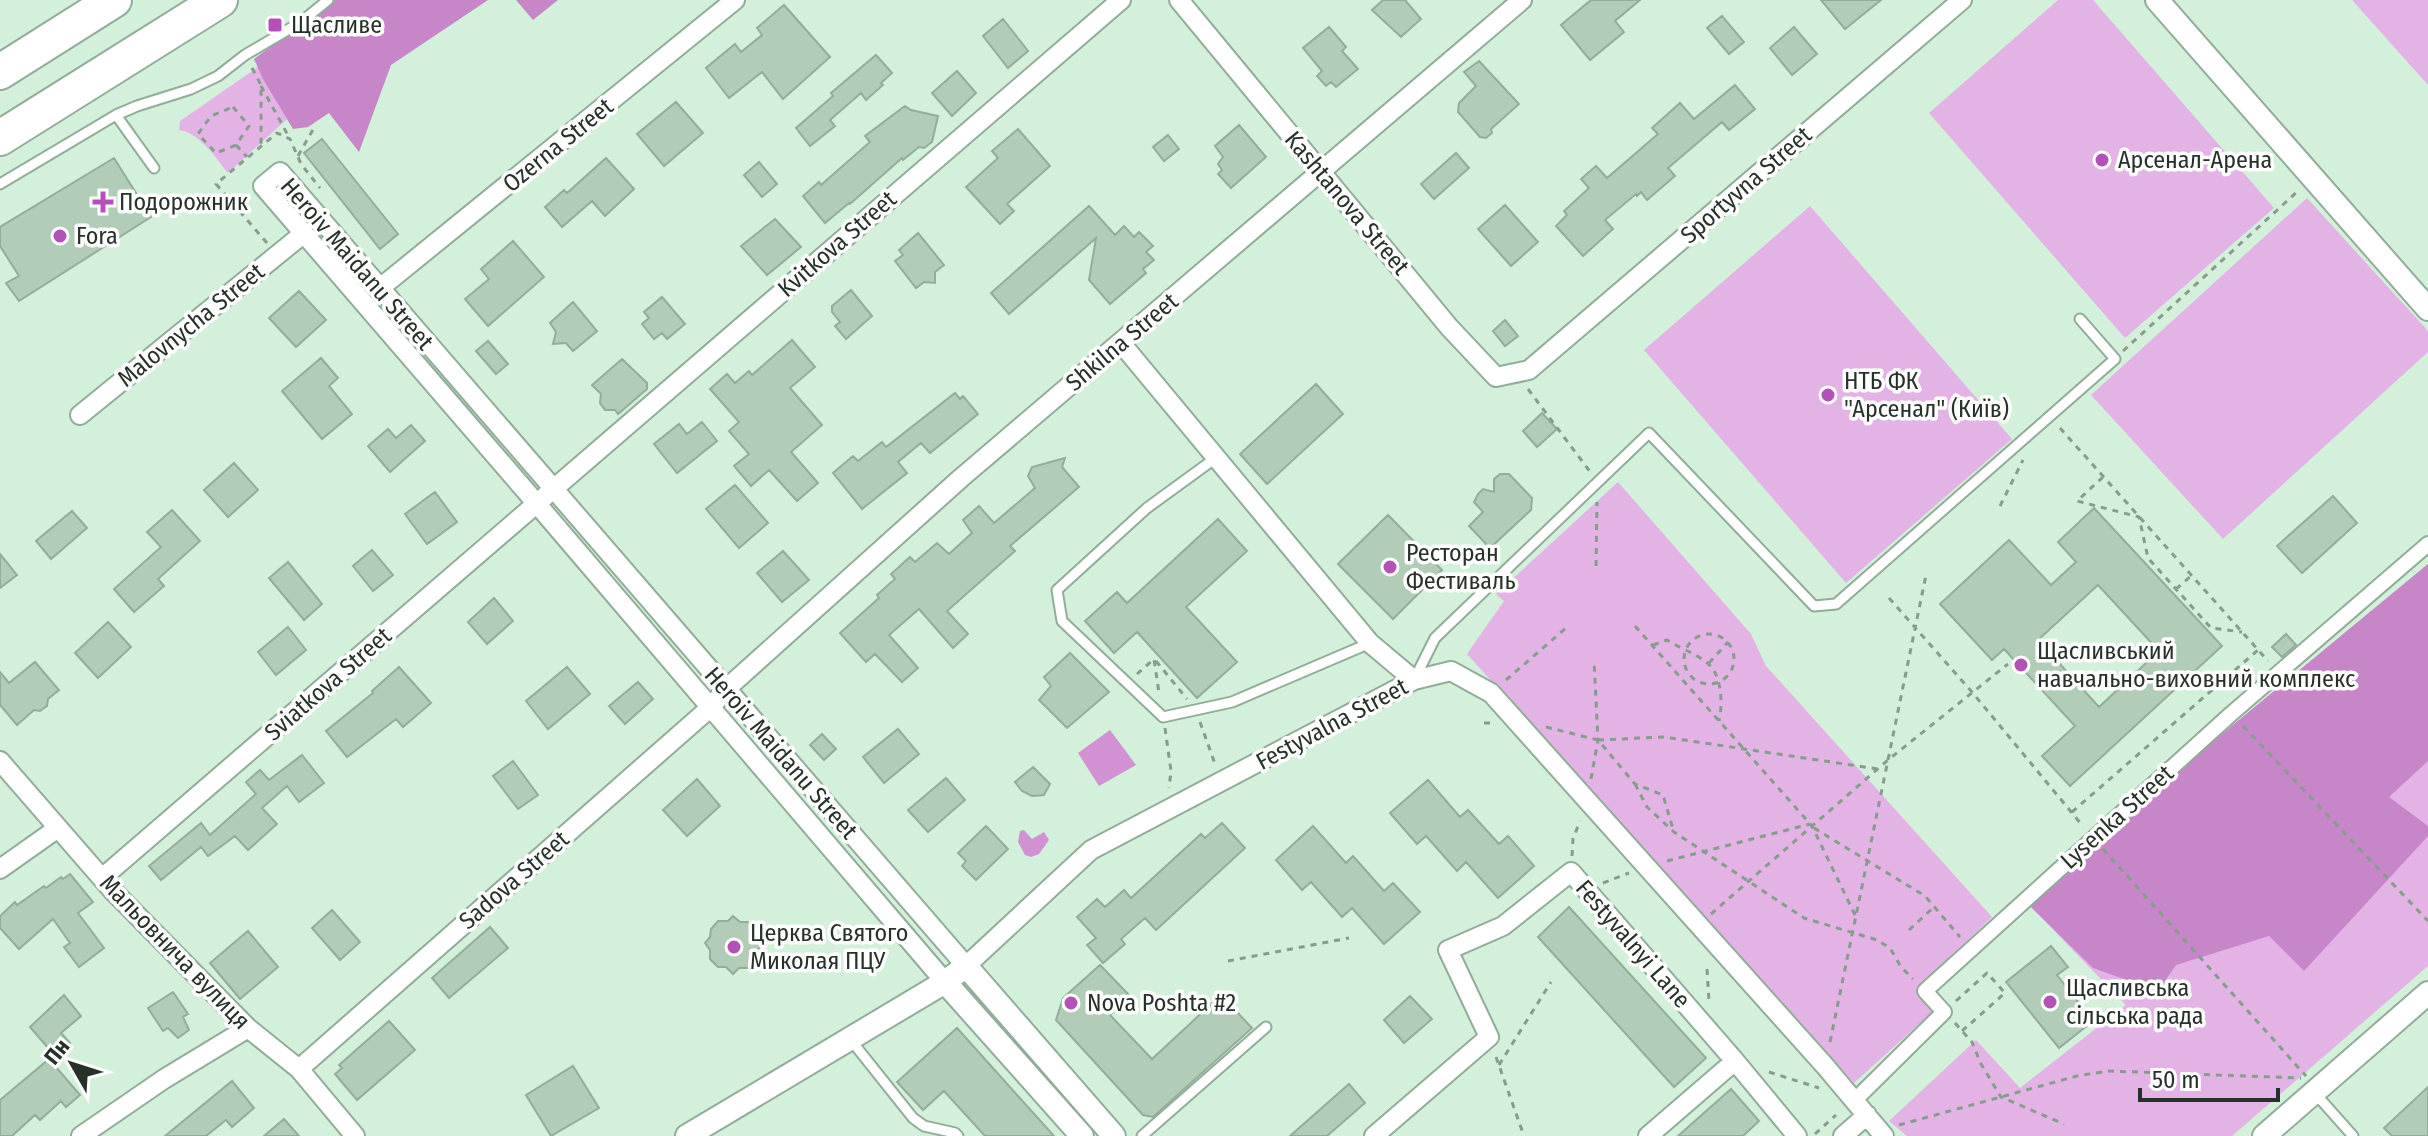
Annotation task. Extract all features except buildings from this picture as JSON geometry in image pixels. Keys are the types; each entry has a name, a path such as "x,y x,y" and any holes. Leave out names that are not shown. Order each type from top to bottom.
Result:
{"highway":[{"path":"0,72 114,0"},
{"path":"0,138 220,0"}],"street":[{"name":"Ozerna Street","path":"380,288 735,0"},
{"name":"Kvitkova Street","path":"554,489 1121,0"},
{"name":"Kashtanova Street","path":"1179,0 1449,327 1496,377 1523,371"},
{"name":"Shkilna Street","path":"726,689 961,478 1522,0"},
{"name":"Sportyvna Street","path":"1523,371 1962,0"},
{"path":"2157,0 2428,309"},
{"name":"Heroiv Maidanu Street","path":"1082,1136 945,982 263,186 280,172 1114,1136"},
{"name":"Malovnycha Street","path":"80,415 303,234"},
{"path":"1121,343 1370,643 1414,680"},
{"name":"Sviatkova Street","path":"102,878 554,489"},
{"name":"Lysenka Street","path":"1925,991 2231,714 2428,544"},
{"name":"Festyvalna Street","path":"687,1136 945,982 1091,850 1414,680 1451,671 1491,693 1825,1066 1882,1134"},
{"name":"Sadova Street","path":"299,1069 711,707 726,689"},
{"name":"Мальовнича вулиця","path":"0,761 102,878 248,1028 299,1069 355,1136"},
{"path":"0,869 58,828"},
{"name":"Festyvalnyi Lane","path":"1489,1037 1448,950 1503,926 1575,878 1797,1136"},
{"path":"1843,1136 1861,1107 1944,1012 1925,991"},
{"path":"2264,1136 2311,1086 2428,993"},
{"path":"81,1136 164,1079 248,1028"},
{"path":"1374,1136 1489,1037"},
{"path":"1648,1136 1735,1061"}],"lane":[{"path":"0,184 116,115 191,89 218,76 245,55 301,22 328,0"},
{"path":"116,115 154,168"},
{"path":"1414,680 1435,638 1649,433 1814,606 1836,604 2115,359 2080,319"},
{"path":"1217,457 1147,508 1057,590 1062,621 1163,717 1232,702 1370,643"},
{"path":"1142,1136 1266,1027"},
{"path":"850,1039 913,1118 924,1126 958,1136"},
{"path":"2311,1086 2353,1136"}],"path":[{"path":"256,75 290,139"},
{"path":"261,85 261,147"},
{"path":"233,107 249,126 236,145 216,153 198,134 211,116 233,107"},
{"path":"298,156 315,126"},
{"path":"236,145 247,158"},
{"path":"2115,359 2313,178"},
{"path":"1523,371 1598,481 1596,566"},
{"path":"2000,506 2046,419 2103,477 2278,673"},
{"path":"2103,477 2077,501 2139,517"},
{"path":"2139,517 2148,558 2211,628 2242,632"},
{"path":"1825,1066 1926,575"},
{"path":"2176,589 2191,575"},
{"path":"1635,626 1811,825 1856,917"},
{"path":"1491,693 1566,628"},
{"path":"1705,634 1721,637 1728,642 1734,657 1730,672 1718,682 1694,679 1685,665 1691,642 1705,634"},
{"path":"1652,645 1667,640 1709,663 1718,682 1723,705 1719,721"},
{"path":"1709,663 1728,642"},
{"path":"2072,812 2258,650"},
{"path":"1594,660 1598,740 1586,802 1573,839 1575,878 1604,883 1645,867 1811,825 1925,896 1971,949"},
{"path":"1699,926 1811,825 2008,664"},
{"path":"2231,714 2428,921"},
{"path":"1484,723 1540,726 1598,740 1664,737 1878,769"},
{"path":"1598,740 1619,762 1647,807 1674,832 1804,918 1877,940 1890,948 1901,967 1925,991"},
{"path":"1635,784 1663,795 1674,832"},
{"path":"1909,930 1934,907"},
{"path":"1228,961 1349,938"},
{"path":"1962,1031 2005,993 1987,973 1944,1012 1972,1042 2001,1097 2064,1124"},
{"path":"1499,1065 1551,982"},
{"path":"1489,1037 1524,1136"},
{"path":"1735,1061 1861,1107"},
{"path":"1882,1134 2001,1097 2077,1076 2108,1071 2311,1086"},
{"path":"1812,1136 1861,1107"}],"shaded area":[{"path":"335,0 488,0 391,65 359,152 329,113 308,127 293,129 254,59"},
{"path":"516,0 558,0 533,20"},
{"name":"Арсенал-Арена","path":"2058,0 2093,0 2274,208 2125,338 1929,113"},
{"path":"2352,0 2428,0 2428,85"},
{"path":"258,67 287,119 228,173 200,141 179,130 180,121"},
{"path":"2307,198 2428,331 2428,352 2223,539 2091,395"},
{"name":"НТБ ФК \"Арсенал\" (Київ)","path":"1810,206 2012,439 1846,583 1644,350"},
{"path":"1618,482 1751,634 1766,666 1992,917 1916,989 1937,1008 1854,1083 1467,654 1504,601 1496,594"},
{"path":"2428,564 2428,966 2232,1136 1907,1136 1889,1121 1976,1040 2020,1088 2126,1005 2029,905 2199,753"},
{"path":"2428,564 2428,761 2389,797 2428,826 2428,836 2304,971 2269,936 2176,965 2158,991 2093,968 2029,905 2199,753"},
{"path":"1110,730 1136,765 1099,786 1078,753"},
{"path":"1024,830 1032,839 1044,832 1049,840 1039,854 1031,857 1025,855 1018,842 1020,831"}],"place":[{"name":"Щасливе","path":"275,25"},
{"name":"Арсенал-Арена","path":"2102,160"},
{"name":"Подорожник","path":"103,202"},
{"name":"Fora","path":"60,236"},
{"name":"НТБ ФК \"Арсенал\" (Київ)","path":"1828,395"},
{"name":"Ресторан Фестиваль","path":"1390,567"},
{"name":"Щасливський навчально-виховний комплекс","path":"2021,665"},
{"name":"Церква Святого Миколая ПЦУ","path":"734,947"},
{"name":"Щасливська сільська рада","path":"2050,1002"},
{"name":"Nova Poshta #2","path":"1071,1003"}]}
